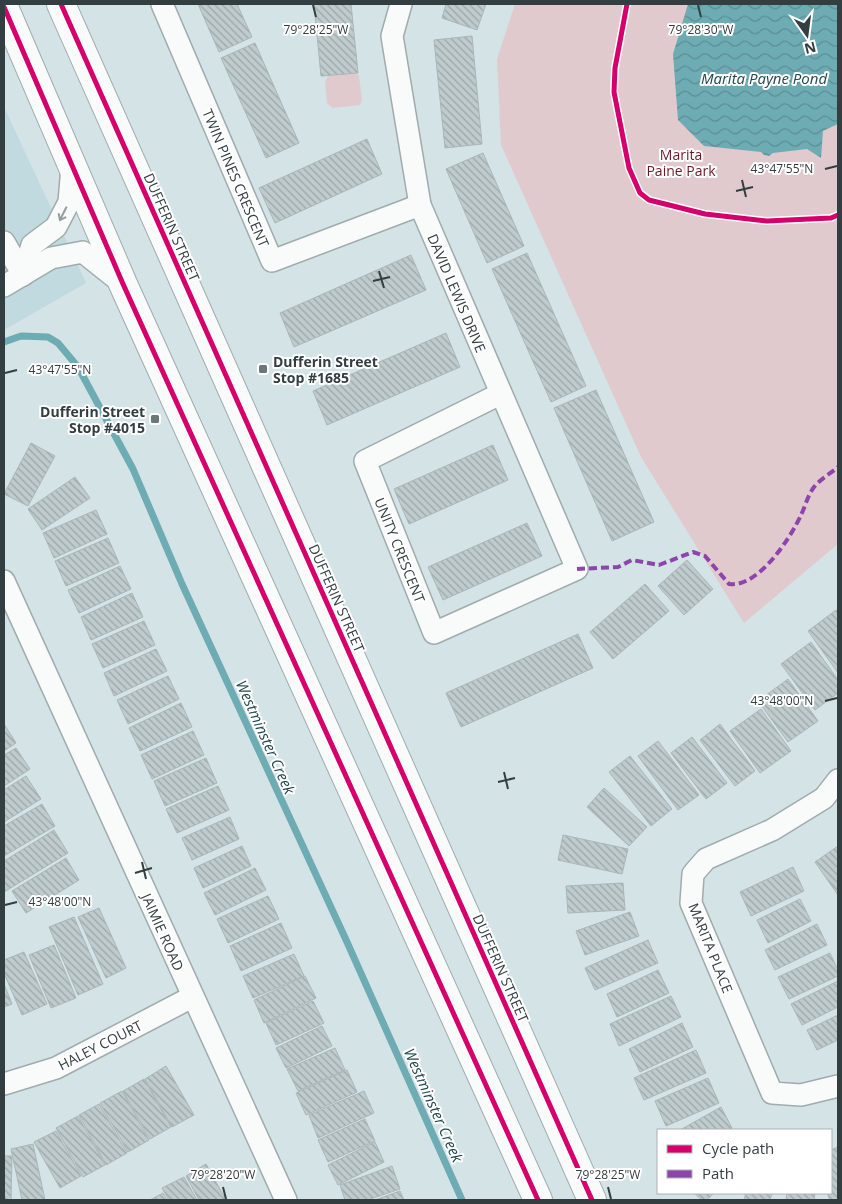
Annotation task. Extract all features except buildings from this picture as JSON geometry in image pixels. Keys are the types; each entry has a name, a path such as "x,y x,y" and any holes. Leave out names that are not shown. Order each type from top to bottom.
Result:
{"main road":[{"name":"DUFFERIN STREET","path":"61,4 592,1200"},
{"path":"4,7 123,284 538,1200"}],"street":[{"name":"TWIN PINES CRESCENT","path":"162,4 272,261 420,205"},
{"name":"DAVID LEWIS DRIVE","path":"401,4 392,36 420,205 577,569"},
{"path":"23,276 32,245 56,227 68,202 72,167"},
{"path":"4,242 23,276"},
{"path":"4,286 51,258 83,252 123,284"},
{"name":"UNITY CRESCENT","path":"500,394 365,461 434,634 577,569"},
{"name":"JAIMIE ROAD","path":"4,581 286,1200"},
{"name":"MARITA PLACE","path":"838,780 824,798 772,830 706,859 694,874 691,903 772,1093 801,1095 838,1086"},
{"name":"HALEY COURT","path":"4,1084 56,1068 192,997"}],"shaded area":[{"path":"4,107 86,283 4,330"}],"green space":[{"name":"Marita Paine Park","path":"515,4 838,4 838,544 744,623 641,457 501,145 497,59"},
{"path":"353,72 359,76 362,100 360,105 333,108 327,103 325,82 328,76"}],"water":[{"name":"Marita Payne Pond","path":"688,4 838,4 838,124 823,131 821,158 807,149 773,153 769,156 761,152 704,146 678,120 673,54"}],"waterway":[{"name":"Westminster Creek","path":"4,342 21,336 48,337 58,343 78,367 133,469 182,584 347,942 462,1200"}],"marked path":[{"path":"577,569 618,567 632,560 659,565 693,552 705,556 729,584 740,583 751,578 772,560 796,525 814,487 838,467"}],"cycle path":[{"path":"61,4 592,1200"},
{"path":"627,4 615,68 614,92 629,168 640,193 649,200 705,214 767,221 831,218 838,215"},
{"path":"4,7 123,284 538,1200"}],"place":[{"name":"Dufferin Street Stop #1685","path":"263,369"},
{"name":"Dufferin Street Stop #4015","path":"155,419"}]}
